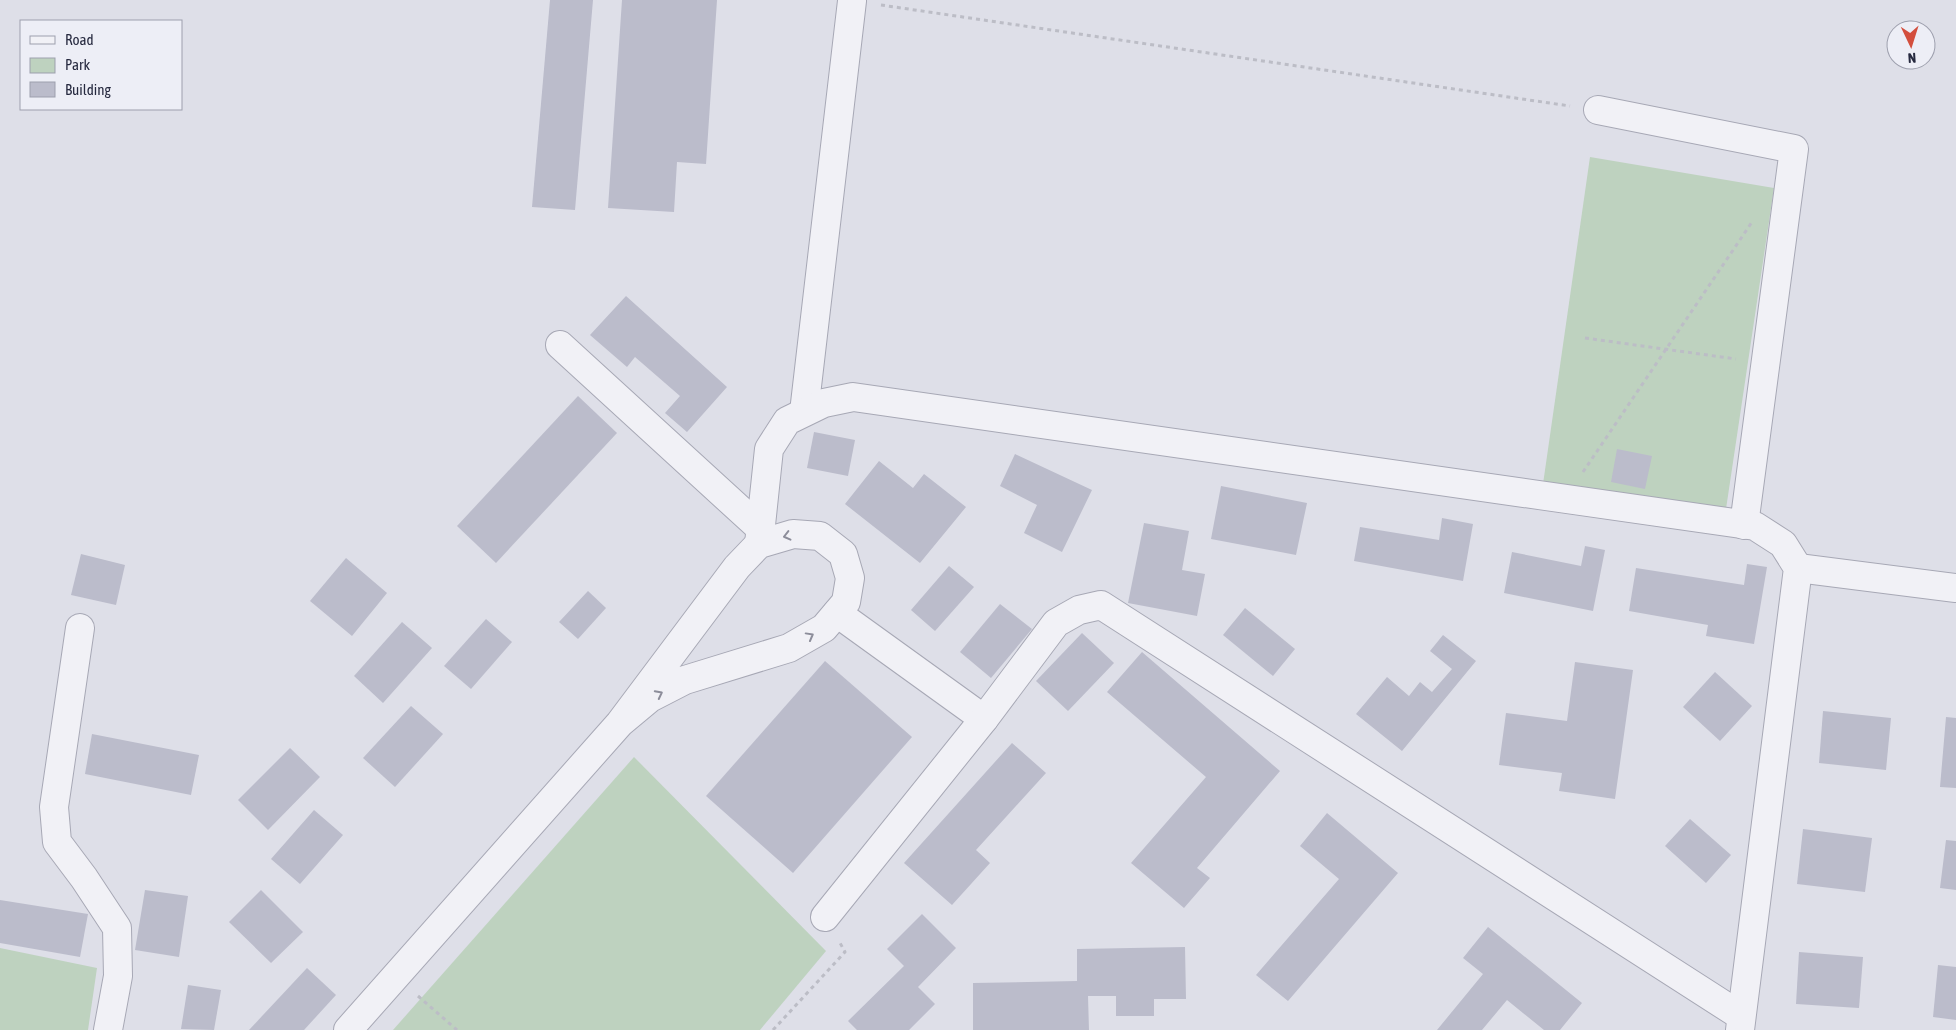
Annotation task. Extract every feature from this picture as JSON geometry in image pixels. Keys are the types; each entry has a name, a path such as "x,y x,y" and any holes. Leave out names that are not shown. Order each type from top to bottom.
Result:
{"street":[{"path":"804,412 852,1"},
{"path":"1598,110 1794,149 1744,525"},
{"path":"560,345 760,536 793,534 820,536 843,554 850,578 846,602 824,628 789,648 685,680 650,698 620,723"},
{"path":"348,1030 620,723 760,536 769,449 787,421 824,403 853,397 1755,526 1783,544 1798,568 1740,1023 1101,605 1079,610 1056,623 984,719 825,917"},
{"path":"1798,568 1956,588"},
{"path":"836,613 984,719"},
{"path":"80,628 54,807 57,842 84,878 117,928 118,976 108,1030"}],"path":[{"path":"852,1 1598,110"},
{"path":"1565,499 1751,225 1754,216"},
{"path":"1585,338 1667,348 1765,364"},
{"path":"773,1030 845,952 825,917"},
{"path":"395,976 457,1030"}],"green space":[{"path":"1590,157 1774,188 1726,509 1543,484"},
{"path":"634,757 826,951 760,1030 393,1030"},
{"path":"0,948 97,968 88,1030 0,1030"}],"building":[{"path":"550,0 593,0 575,210 532,207"},
{"path":"622,0 717,0 706,164 677,162 674,212 608,208"},
{"path":"626,296 727,387 687,432 665,413 680,396 635,357 627,367 590,335"},
{"path":"578,396 617,433 496,563 457,526"},
{"path":"814,432 855,440 848,476 807,468"},
{"path":"1617,449 1652,456 1645,489 1611,482"},
{"path":"1015,454 1092,490 1062,552 1024,533 1037,505 1000,486"},
{"path":"879,461 913,488 924,474 966,507 920,563 845,504"},
{"path":"1221,486 1307,503 1296,555 1211,539"},
{"path":"1442,518 1473,524 1463,581 1354,561 1360,527 1439,540"},
{"path":"1144,523 1189,531 1182,570 1205,574 1197,616 1128,603"},
{"path":"1585,546 1605,550 1593,611 1504,593 1512,552 1581,566"},
{"path":"81,554 125,565 116,605 71,595"},
{"path":"346,558 387,593 352,636 310,601"},
{"path":"1747,564 1767,567 1754,644 1706,636 1708,625 1629,611 1636,568 1744,585"},
{"path":"949,566 974,587 935,631 911,610"},
{"path":"588,591 606,608 578,639 559,622"},
{"path":"1000,604 1032,629 991,678 960,652"},
{"path":"1245,608 1295,649 1273,676 1223,635"},
{"path":"486,619 512,642 471,689 444,666"},
{"path":"402,622 432,648 383,703 354,676"},
{"path":"1082,633 1114,663 1068,711 1036,681"},
{"path":"1443,635 1476,661 1402,751 1356,714 1387,677 1409,696 1420,682 1432,692 1452,669 1430,651"},
{"path":"1142,652 1280,771 1197,868 1210,878 1184,908 1131,863 1206,777 1107,692"},
{"path":"825,661 912,737 793,873 706,796"},
{"path":"1575,662 1633,670 1615,799 1559,791 1562,773 1499,765 1506,713 1567,721"},
{"path":"1715,672 1752,706 1720,741 1683,707"},
{"path":"411,706 443,734 395,787 363,758"},
{"path":"1823,711 1891,718 1886,770 1819,763"},
{"path":"1946,717 1956,718 1956,788 1940,787"},
{"path":"92,734 199,755 191,795 85,774"},
{"path":"1012,743 1046,773 976,850 990,863 952,905 904,863"},
{"path":"290,748 320,777 268,830 238,800"},
{"path":"314,810 343,835 300,884 271,859"},
{"path":"1327,813 1398,873 1288,1001 1256,975 1339,879 1300,846"},
{"path":"1690,819 1731,855 1706,883 1665,846"},
{"path":"1803,829 1872,838 1865,892 1797,884"},
{"path":"1946,840 1956,841 1956,890 1940,888"},
{"path":"145,890 188,896 179,957 135,950"},
{"path":"261,890 303,932 271,963 229,922"},
{"path":"0,900 88,914 80,957 0,943"},
{"path":"922,914 956,948 918,987 935,1004 909,1030 857,1030 848,1021 904,966 887,949"},
{"path":"1488,927 1582,1003 1560,1030 1544,1030 1507,1000 1482,1030 1437,1030 1483,974 1463,958"},
{"path":"1185,947 1186,999 1154,999 1154,1016 1116,1016 1116,996 1088,996 1089,1030 973,1030 973,983 1077,981 1077,949"},
{"path":"1799,952 1863,957 1859,1008 1796,1004"},
{"path":"1938,965 1956,967 1956,1020 1933,1017"},
{"path":"307,968 336,995 304,1030 249,1030"},
{"path":"188,985 221,990 214,1030 181,1029"}]}
